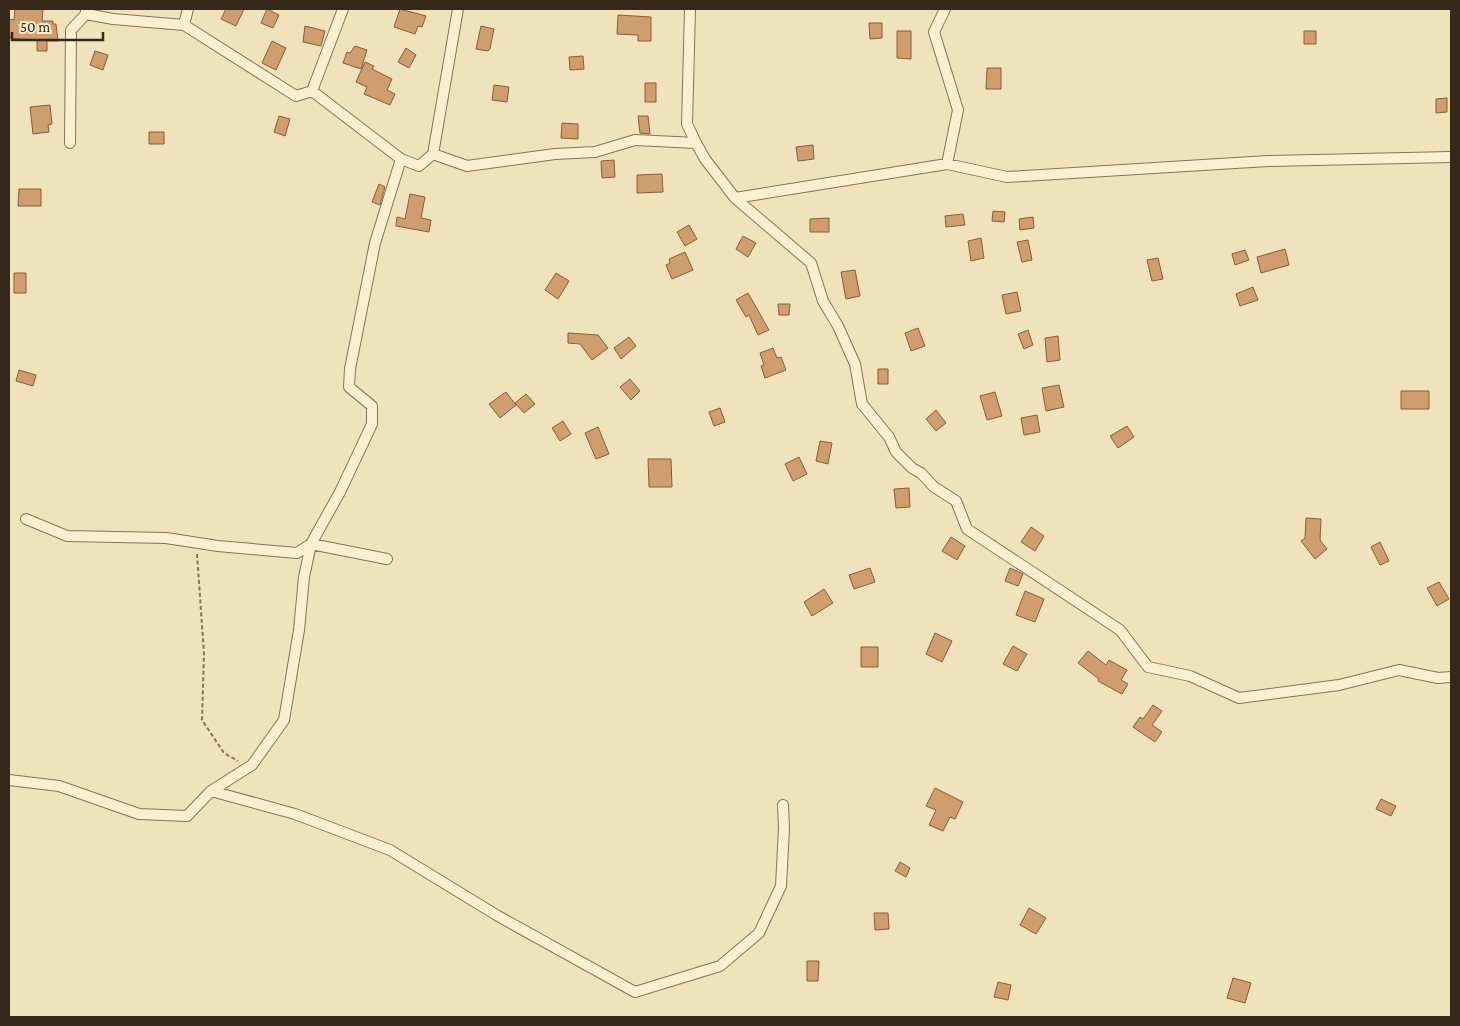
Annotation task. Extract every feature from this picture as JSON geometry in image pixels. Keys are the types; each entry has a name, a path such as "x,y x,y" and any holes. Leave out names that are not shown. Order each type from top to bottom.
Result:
{"street":[{"path":"184,25 188,9"},
{"path":"312,91 343,9"},
{"path":"312,91 402,159 419,166 433,154 458,9"},
{"path":"690,9 687,124 705,160 735,198 812,263 823,301 838,326 855,364 862,404 888,437 896,452 934,487 956,501 967,529 1120,630 1148,667 1190,676 1239,698 1339,685 1399,670 1438,678 1451,677"},
{"path":"945,9 934,32 958,110 947,164"},
{"path":"70,143 71,30 86,11 113,19 184,25 296,96 312,91"},
{"path":"433,154 467,166 555,154 595,152 635,140 696,143"},
{"path":"735,198 947,164 1007,177 1268,161 1451,158"},
{"path":"9,780 59,786 139,814 187,816 211,791 252,765 284,720 299,630 304,577 311,544 340,492 372,424 372,406 348,387 350,369 375,243 402,159"},
{"path":"26,519 67,536 166,538 196,544 297,553 311,544 387,559"},
{"path":"211,791 295,814 390,850 506,921 635,992 720,966 759,933 781,886 784,828 783,805"}],"path":[{"path":"196,544 204,654 202,720 224,753 252,765"}],"building":[{"path":"15,9 43,9 42,21 53,21 53,24 56,24 58,41 47,41 47,51 37,51 37,40 9,38 9,19 14,20"},
{"path":"226,9 244,9 236,26 221,19"},
{"path":"267,9 279,15 273,28 261,23"},
{"path":"400,9 426,16 422,27 418,26 415,34 394,27"},
{"path":"618,15 651,17 651,41 638,41 638,35 617,34"},
{"path":"869,23 882,23 882,38 870,39"},
{"path":"305,26 325,31 321,46 303,42"},
{"path":"481,26 494,29 488,51 476,49"},
{"path":"897,31 911,31 911,59 897,58"},
{"path":"1304,31 1316,31 1316,44 1304,44"},
{"path":"272,41 286,48 276,70 262,63"},
{"path":"355,46 367,50 361,69 343,63 347,52 350,53"},
{"path":"406,48 416,55 409,68 398,62"},
{"path":"95,51 108,55 103,70 90,65"},
{"path":"583,56 584,69 570,70 569,57"},
{"path":"365,62 374,66 372,69 392,79 387,90 395,94 390,105 364,94 367,87 356,82"},
{"path":"987,68 1001,68 1001,89 986,89"},
{"path":"645,83 656,83 656,102 645,102"},
{"path":"494,85 509,87 507,102 492,100"},
{"path":"1447,98 1447,112 1436,113 1436,99"},
{"path":"50,105 52,124 48,125 49,132 33,134 30,107"},
{"path":"279,116 290,119 285,136 274,132"},
{"path":"638,116 648,116 650,134 640,133"},
{"path":"562,123 578,124 578,139 561,138"},
{"path":"149,132 164,132 164,144 149,144"},
{"path":"813,145 814,159 798,161 796,147"},
{"path":"614,160 615,177 602,178 601,161"},
{"path":"662,174 663,192 637,193 637,175"},
{"path":"379,184 385,187 380,205 372,202"},
{"path":"19,189 41,189 41,206 18,206"},
{"path":"410,194 425,197 421,218 431,220 429,232 396,226 397,217 405,219"},
{"path":"993,211 1005,212 1004,222 992,221"},
{"path":"963,214 965,225 946,227 945,216"},
{"path":"1033,217 1034,228 1020,230 1019,219"},
{"path":"829,218 829,232 810,232 810,219"},
{"path":"689,225 697,239 685,246 677,232"},
{"path":"743,236 756,243 748,257 736,249"},
{"path":"981,238 984,258 971,261 968,241"},
{"path":"1028,240 1032,260 1022,262 1017,242"},
{"path":"1285,249 1289,265 1261,273 1257,257"},
{"path":"1245,250 1249,260 1235,265 1232,254"},
{"path":"685,252 693,270 672,279 666,265 670,263 669,259"},
{"path":"1158,258 1163,279 1152,281 1147,260"},
{"path":"855,270 860,296 846,299 841,272"},
{"path":"14,273 26,273 26,293 14,293"},
{"path":"556,273 569,281 558,299 545,290"},
{"path":"1253,287 1258,300 1240,306 1236,294"},
{"path":"1017,292 1021,311 1006,314 1002,295"},
{"path":"748,293 769,330 758,335 749,315 746,317 736,300"},
{"path":"778,304 790,304 789,315 779,315"},
{"path":"918,328 925,346 911,351 905,333"},
{"path":"1028,330 1033,345 1024,349 1018,334"},
{"path":"568,333 598,335 608,348 592,360 580,344 568,343"},
{"path":"1058,336 1060,360 1047,362 1045,338"},
{"path":"629,337 636,346 621,359 614,348"},
{"path":"773,348 777,358 781,357 786,370 765,378 761,366 764,365 760,353"},
{"path":"878,369 888,369 888,384 878,384"},
{"path":"19,370 36,375 33,386 16,381"},
{"path":"630,379 640,391 631,400 620,387"},
{"path":"1059,385 1064,407 1046,411 1042,388"},
{"path":"1401,391 1429,391 1429,409 1401,409"},
{"path":"506,392 516,405 500,418 489,404"},
{"path":"995,392 1002,416 987,420 980,396"},
{"path":"526,394 535,404 524,413 515,403"},
{"path":"720,408 725,422 714,426 709,412"},
{"path":"936,410 946,423 936,431 926,419"},
{"path":"1037,415 1040,432 1024,435 1021,418"},
{"path":"563,421 571,434 560,441 552,428"},
{"path":"1127,426 1134,437 1118,448 1110,436"},
{"path":"598,427 609,454 596,459 585,433"},
{"path":"820,441 832,443 828,464 816,461"},
{"path":"799,457 807,474 793,481 785,464"},
{"path":"648,459 671,459 672,487 649,487"},
{"path":"909,488 910,507 896,508 894,489"},
{"path":"1306,518 1321,519 1320,540 1327,549 1315,559 1301,541 1305,538"},
{"path":"1031,527 1044,536 1035,551 1021,542"},
{"path":"951,537 965,546 957,560 942,551"},
{"path":"1380,542 1389,561 1380,565 1371,547"},
{"path":"870,568 875,582 854,589 849,575"},
{"path":"1010,568 1023,574 1018,586 1005,581"},
{"path":"1439,582 1449,599 1437,606 1427,588"},
{"path":"824,589 833,603 812,616 804,602"},
{"path":"1025,591 1044,599 1035,622 1016,615"},
{"path":"935,633 952,641 942,662 926,654"},
{"path":"1013,646 1027,654 1017,671 1003,664"},
{"path":"861,647 878,647 878,667 861,667"},
{"path":"1088,651 1106,665 1109,660 1127,670 1121,680 1128,684 1122,694 1098,681 1099,679 1078,663"},
{"path":"1153,705 1162,711 1152,725 1162,732 1155,742 1133,727 1140,717 1143,719"},
{"path":"935,788 963,802 955,819 950,817 943,831 929,825 936,810 926,806"},
{"path":"1381,799 1396,806 1391,816 1376,809"},
{"path":"900,862 910,868 906,877 895,871"},
{"path":"1029,908 1046,918 1036,934 1020,925"},
{"path":"874,913 888,913 889,929 875,930"},
{"path":"807,961 819,961 818,981 807,981"},
{"path":"1233,978 1251,983 1245,1003 1227,998"},
{"path":"998,982 1011,985 1008,1000 994,997"}]}
